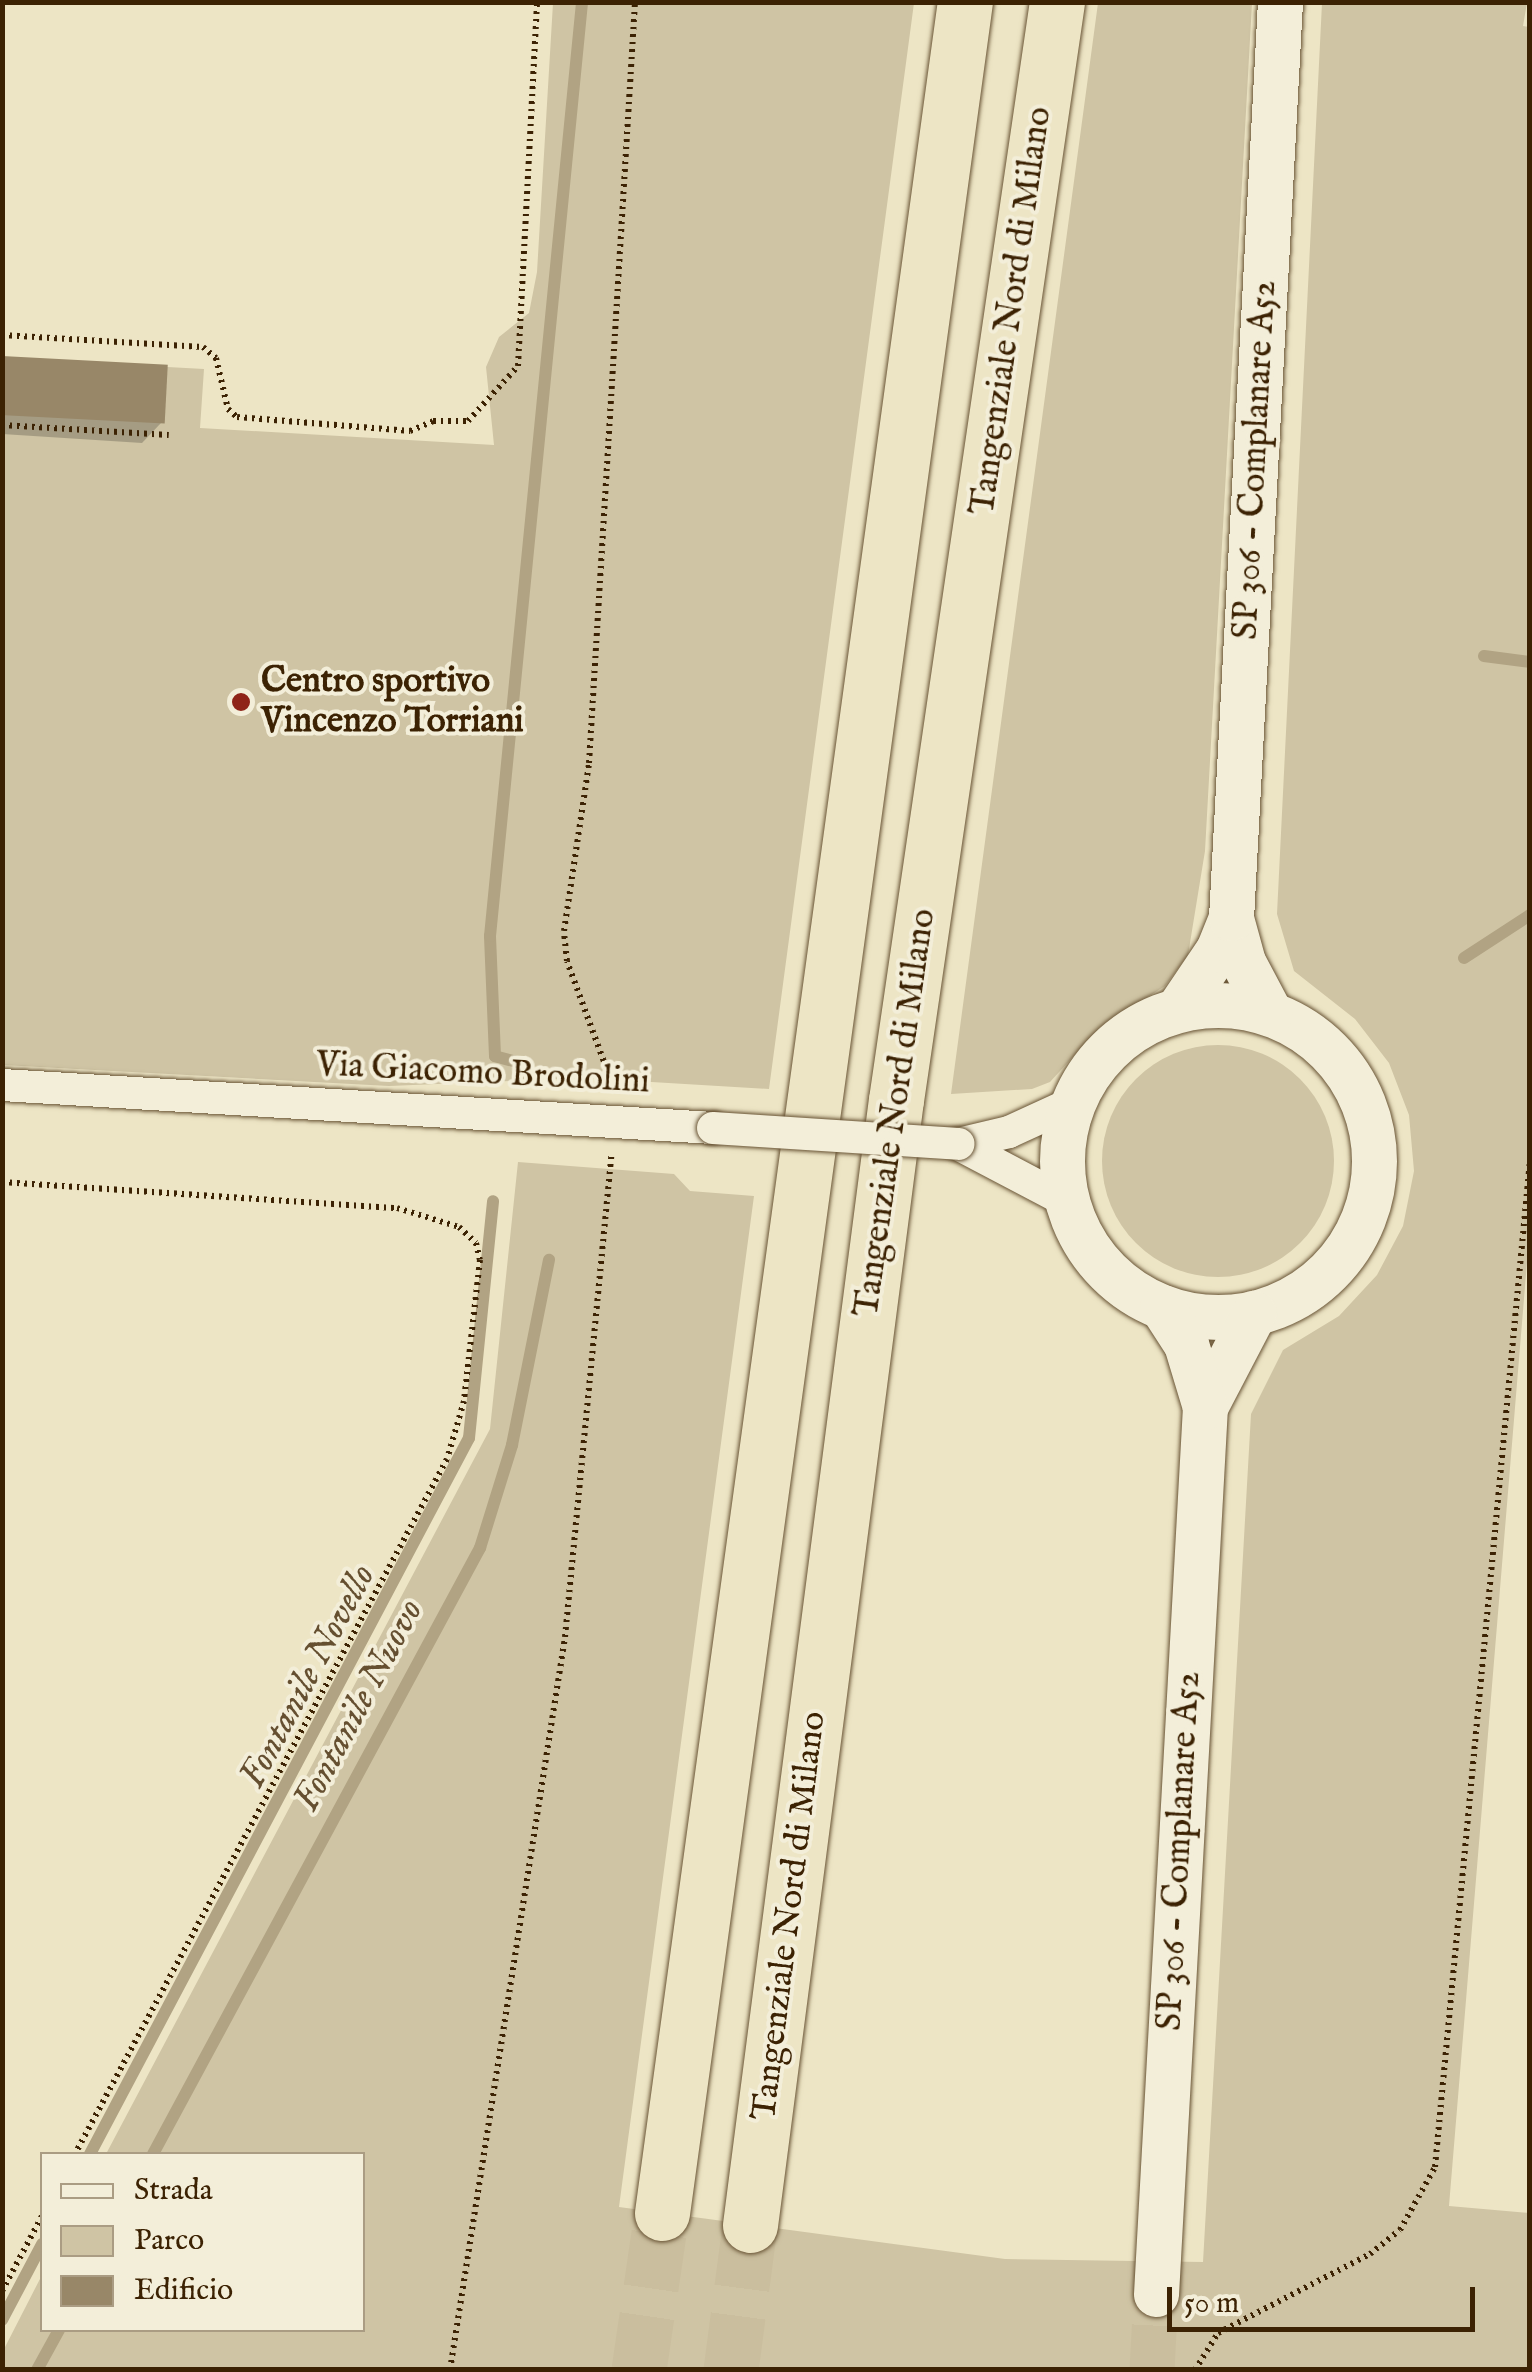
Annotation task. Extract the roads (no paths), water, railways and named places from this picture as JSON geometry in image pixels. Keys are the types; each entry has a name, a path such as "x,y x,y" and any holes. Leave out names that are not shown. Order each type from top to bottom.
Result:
{"highway":[{"path":"662,2213 964,2"},
{"name":"Tangenziale Nord di Milano","path":"750,2225 896,1100 1058,2"}],"main road":[{"name":"SP 306 - Complanare A52","path":"1231,918 1280,2"},
{"path":"1178,1009 1218,950 1231,918"},
{"path":"1231,918 1244,962 1270,1012"},
{"path":"1227,1004 1270,1012 1310,1033 1354,1083 1370,1125 1374,1169 1356,1233 1330,1269 1296,1297 1254,1313 1210,1318 1162,1307 1102,1266 1066,1200 1062,1152 1072,1103 1114,1044 1178,1009 1227,1004"},
{"path":"1162,1307 1186,1344 1204,1407"},
{"path":"1204,1407 1254,1313"},
{"name":"SP 306 - Complanare A52","path":"1156,2294 1204,1407"}],"street":[{"name":"Via Giacomo Brodolini","path":"2,1085 958,1144 1009,1132 1072,1103"},
{"name":"Via Giacomo Brodolini","path":"958,1144 1066,1200"}],"waterway":[{"path":"525,1076 528,1065 495,1056 490,936 582,2"},
{"path":"1484,656 1530,662"},
{"name":"Fontanile Nuovo","path":"1464,958 1530,915"},
{"name":"Fontanile Novello","path":"91,2152 469,1438 493,1201"},
{"name":"Fontanile Nuovo","path":"154,2152 480,1548 512,1445 549,1260"},
{"name":"Fontanile Novello","path":"2,2320 40,2248"},
{"name":"Fontanile Nuovo","path":"37,2370 58,2332"}],"tunnel":[{"path":"639,2370 662,2213"},
{"path":"731,2370 750,2225"},
{"path":"1152,2370 1156,2294"}],"place":[{"name":"Centro sportivo Vincenzo Torriani","path":"241,702"}]}
